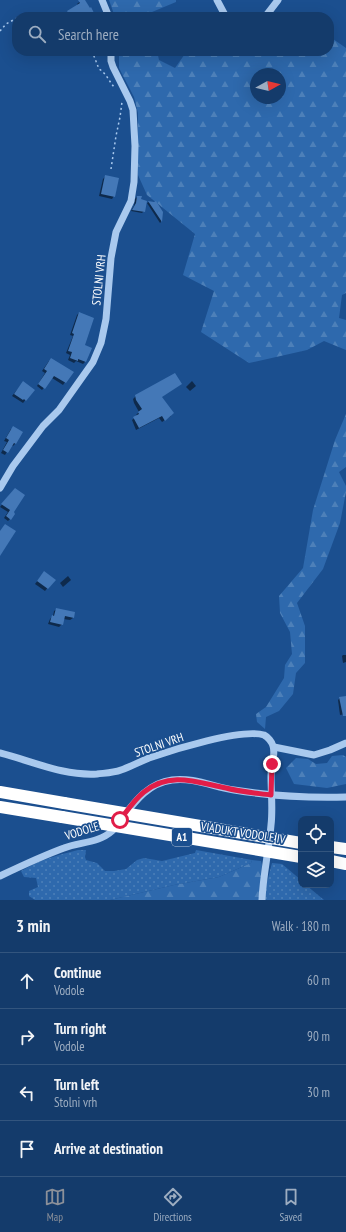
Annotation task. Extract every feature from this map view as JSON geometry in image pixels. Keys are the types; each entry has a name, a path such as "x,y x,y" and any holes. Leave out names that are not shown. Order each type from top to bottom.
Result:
{"highway":[{"name":"VIADUKT VODOLE IV","path":"0,792 298,843"},
{"name":"VIADUKT VODOLE IV","path":"0,807 298,856"},
{"path":"334,847 346,849"},
{"path":"334,862 346,864"}],"street":[{"path":"102,0 107,12"},
{"path":"216,0 223,12"},
{"path":"270,12 278,0"},
{"name":"STOLNI VRH","path":"0,488 13,466 44,426 59,410 93,362 101,343 106,319 111,258 116,232 131,201 134,182 133,110 113,67 111,56"},
{"name":"STOLNI VRH","path":"0,753 62,772 96,774 121,770 148,759 195,744 229,736 246,734 263,735 268,738 274,747"},
{"path":"262,900 271,825 271,775 274,747 314,755 346,743"},
{"name":"VODOLE","path":"0,876 64,847 101,838 112,831 143,792 157,784 171,780 188,779 227,789 271,795 346,797"}],"path":[{"path":"0,31 6,24 12,20"},
{"path":"94,56 99,69 103,71 109,82 117,89"},
{"path":"112,169 122,102"}],"green space":[{"path":"109,0 176,0 176,2 152,12 113,12"},
{"path":"334,40 346,48 346,293 342,295 339,318 346,320 346,350 324,341 307,350 249,363 201,332 214,291 183,275 195,234 147,195 138,175 138,113 134,97 119,68 119,56 158,56 159,60 175,68 183,56 334,56"},
{"path":"346,414 346,467 339,472 346,486 346,492 340,523 323,569 297,603 305,626 305,663 296,673 293,694 279,711 266,717 265,729 257,722 256,714 266,707 284,678 285,665 292,654 290,632 280,613 279,596 303,568 313,510 335,440"},
{"path":"343,755 346,757 346,784 327,788 294,784 286,768 296,758 308,759 316,764 327,763 332,756"},
{"path":"78,850 86,850 86,860 97,863 105,871 126,869 137,860 144,858 162,861 195,853 196,850 252,860 251,863 219,877 174,885 110,900 35,900 29,896 29,891 38,887 36,878 24,877 21,871 42,861"},
{"path":"252,860 261,861 262,865 260,900 110,900 174,885 219,877 251,863"},
{"path":"272,863 282,864 298,877 298,888 310,888 324,900 265,900 266,886"}],"building":[{"path":"78,0 85,0 94,12 68,12 67,11 80,3"},
{"path":"105,175 119,178 115,197 101,194"},
{"path":"137,196 142,196 141,199 147,201 145,212 132,210 136,203"},
{"path":"148,201 156,201 163,212 162,222"},
{"path":"79,312 94,318 85,345 92,348 86,362 70,358 72,352 68,351"},
{"path":"51,358 74,372 66,383 54,376 45,389 38,384 47,371 44,369"},
{"path":"175,373 182,384 162,397 174,413 165,421 162,416 139,428 133,417 139,414 138,412 142,409 136,400 135,395"},
{"path":"23,381 35,390 26,401 14,394"},
{"path":"13,426 23,432 16,444 14,443 8,453 3,450 9,440 6,438"},
{"path":"15,488 25,495 14,512 15,514 11,520 6,516 10,510 1,504"},
{"path":"5,524 16,531 0,556 0,531"},
{"path":"44,571 56,580 48,589 37,581"},
{"path":"56,608 75,612 74,618 65,616 63,625 50,622 52,615 54,616"},
{"path":"346,696 346,716 343,716 339,697"}],"route":[{"path":"120,820 143,792 157,784 171,780 188,779 227,789 271,795 272,764"}]}
